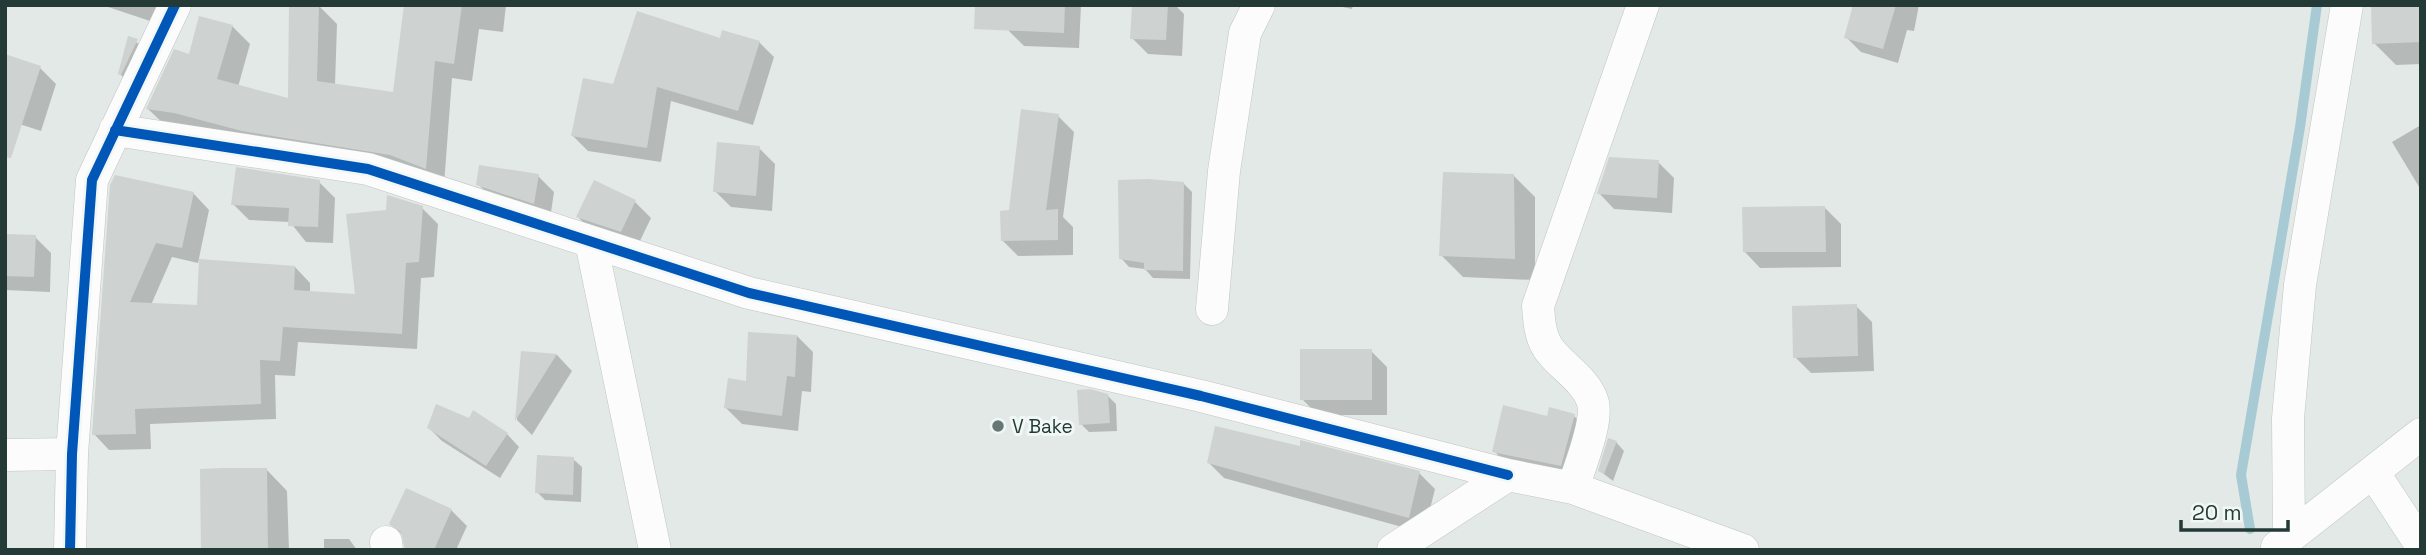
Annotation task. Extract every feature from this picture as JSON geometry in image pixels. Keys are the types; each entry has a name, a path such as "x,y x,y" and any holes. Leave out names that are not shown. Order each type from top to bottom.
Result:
{"street":[{"path":"70,550 72,454 92,180 175,5"},
{"path":"1212,309 1224,171 1245,33 1259,5"},
{"path":"1573,488 1591,426 1593,403 1570,369 1548,348 1540,328 1538,306 1643,5"},
{"path":"2281,543 2288,418 2300,285 2347,5"},
{"path":"115,130 368,169 749,293 1201,396 1508,475 1573,488 1743,550"},
{"path":"591,242 654,550"},
{"path":"2281,543 2421,434"},
{"path":"5,455 72,454"},
{"path":"2372,472 2421,545"},
{"path":"1393,550 1508,475"}],"building":[{"path":"289,5 319,5 317,81 393,92 404,5 462,5 454,64 435,61 426,169 390,155 242,131 174,113 146,109 174,49 189,54 199,16 233,25 217,79 288,98"},
{"path":"975,5 1065,5 1064,33 974,29"},
{"path":"1132,5 1168,5 1166,40 1130,39"},
{"path":"1853,5 1896,5 1883,49 1844,38"},
{"path":"2371,5 2421,5 2421,42 2372,44"},
{"path":"637,11 720,38 722,30 760,41 738,111 657,87 647,148 571,136 583,78 613,84"},
{"path":"128,36 138,39 121,75 118,74"},
{"path":"5,54 41,66 11,158 5,157"},
{"path":"1021,109 1059,114 1046,210 1058,209 1058,240 1001,241 1000,211 1009,210"},
{"path":"717,142 760,146 756,196 713,192"},
{"path":"1609,157 1659,160 1657,198 1597,194"},
{"path":"479,165 539,174 534,204 476,185"},
{"path":"236,167 320,180 318,227 288,226 289,208 231,205"},
{"path":"1443,172 1514,174 1515,259 1439,256"},
{"path":"115,175 194,192 182,248 156,243 130,302 197,305 199,259 295,266 294,290 355,294 346,214 386,210 387,195 423,206 419,262 406,263 402,334 283,327 280,361 260,360 261,404 135,409 136,434 92,435 110,185"},
{"path":"594,180 636,200 621,232 576,217"},
{"path":"1118,180 1184,182 1183,271 1144,270 1144,263 1119,259"},
{"path":"1825,206 1826,252 1743,252 1742,207"},
{"path":"5,234 36,235 34,277 5,276"},
{"path":"1857,304 1858,356 1793,358 1792,306"},
{"path":"748,332 797,335 795,377 787,376 782,416 724,408 728,378 746,381"},
{"path":"1300,349 1372,349 1372,400 1300,400"},
{"path":"521,351 557,354 515,421"},
{"path":"1090,389 1108,394 1110,423 1079,425 1077,390"},
{"path":"436,404 469,418 473,410 508,433 486,466 427,428"},
{"path":"1503,405 1547,416 1549,407 1575,414 1561,466 1492,452"},
{"path":"1215,426 1300,446 1300,440 1420,471 1409,518 1207,463"},
{"path":"1608,438 1617,441 1604,474 1598,471"},
{"path":"537,455 574,457 573,495 535,493"},
{"path":"267,468 268,550 201,550 200,469"},
{"path":"406,488 452,509 434,550 405,550 401,532 389,524"}],"waterway":[{"path":"2250,529 2241,475 2300,127 2317,5"}],"cycle path":[{"path":"70,550 72,454 92,180 175,5"},
{"path":"115,130 368,169 749,293 1201,396 1508,475"}],"place":[{"name":"V Bake","path":"998,426"}]}
